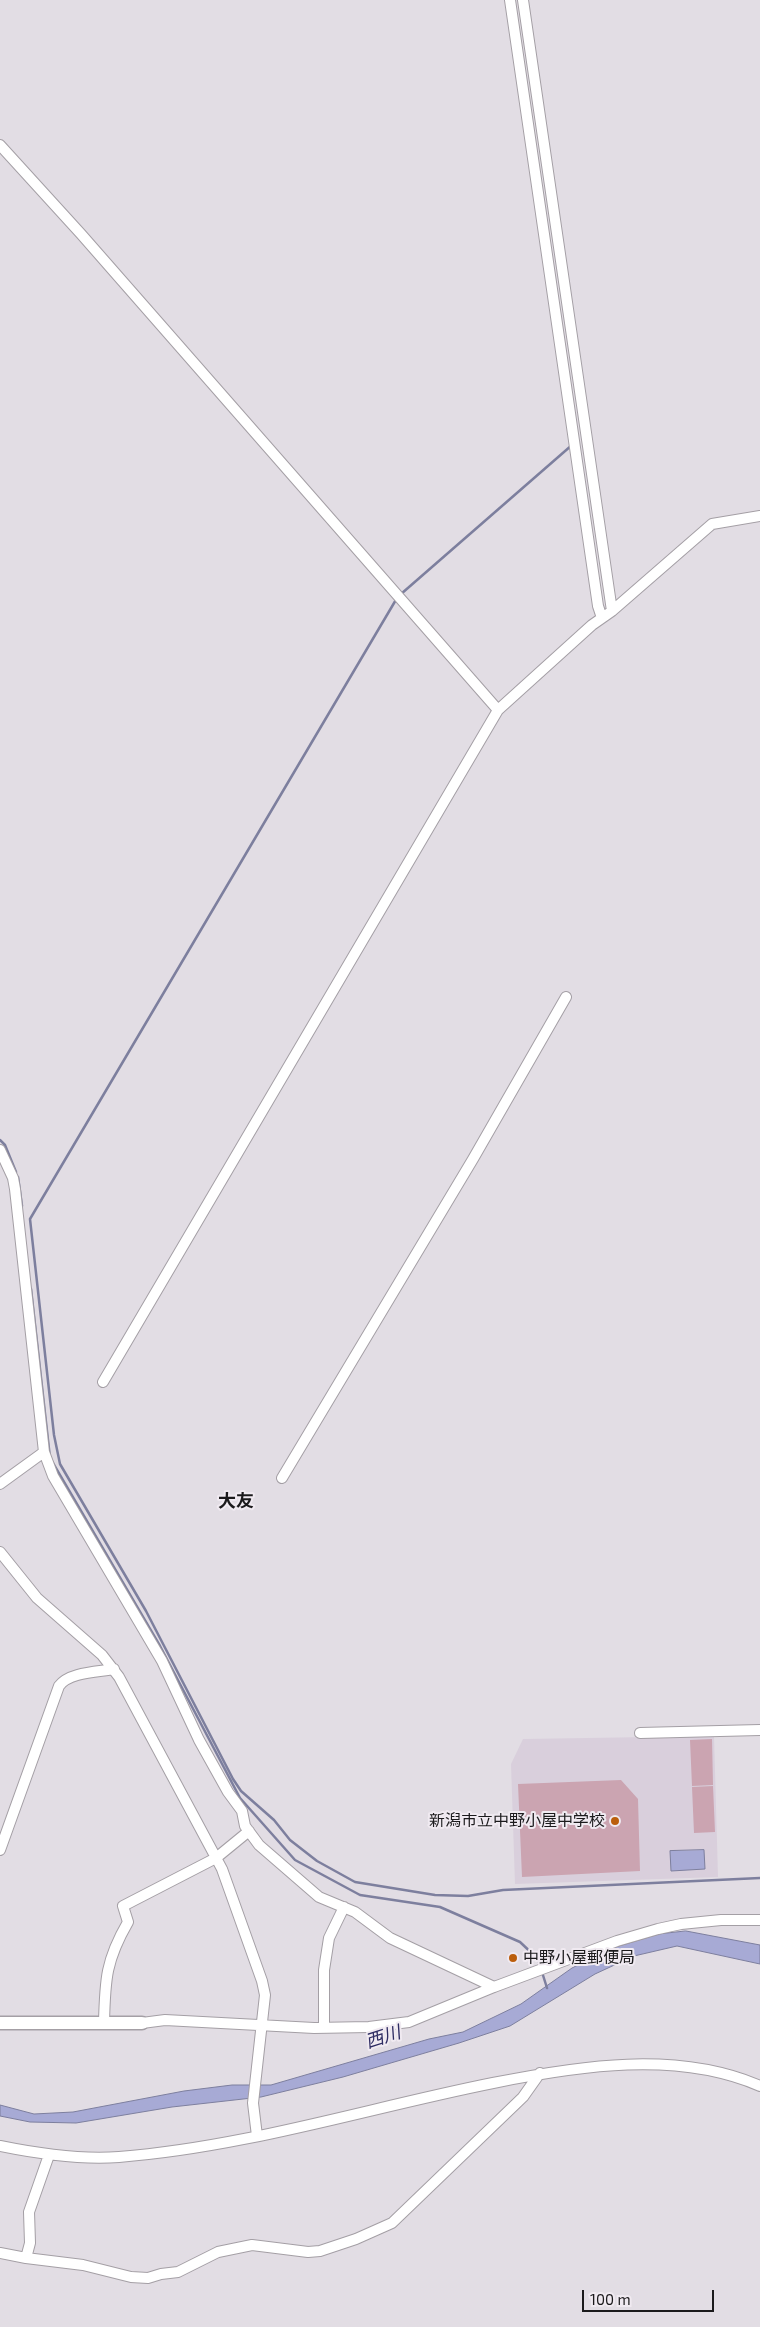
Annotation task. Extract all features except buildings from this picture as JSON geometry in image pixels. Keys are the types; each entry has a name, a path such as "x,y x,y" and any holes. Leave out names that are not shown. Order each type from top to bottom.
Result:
{"street":[{"path":"510,0 598,606 602,618"},
{"path":"524,0 612,610"},
{"path":"0,146 81,234 498,710"},
{"path":"103,1382 498,710 592,625 712,524 760,516"},
{"path":"282,1478 473,1159 566,997"},
{"path":"0,1150 15,1189 44,1452 53,1476 162,1661 198,1740 228,1792 242,1811 245,1826 259,1844 319,1897 356,1912 390,1938 494,1987"},
{"path":"0,1484 44,1452"},
{"path":"0,1552 37,1598 102,1655 114,1670 133,1698 216,1858 262,1981 265,1995 253,2104 258,2136"},
{"path":"0,1850 59,1686 70,1677 114,1670"},
{"path":"640,1733 760,1730"},
{"path":"104,2023 105,1981 114,1947 128,1922 123,1906 216,1858 249,1831"},
{"path":"324,2026 324,1970 330,1938 344,1907"},
{"path":"0,2023 142,2023 165,2020 263,2026 369,2028 409,2022 494,1987 658,1929 720,1920 760,1920"},
{"path":"0,2146 49,2155 118,2157 200,2147 258,2136 540,2073 602,2064 677,2067 738,2077 760,2086"},
{"path":"0,2252 26,2258 83,2265 131,2278 148,2278 178,2272 218,2252 252,2246 308,2252 320,2251 356,2239 392,2223 523,2097 540,2073"},
{"path":"26,2258 30,2243 29,2212 49,2155"}],"shaded area":[{"name":"新潟市立中野小屋中学校","path":"714,1736 718,1877 515,1884 511,1764 523,1739"},
{"path":"712,1739 713,1785 692,1786 690,1740"},
{"path":"621,1780 638,1799 640,1871 522,1877 518,1784"},
{"path":"713,1786 715,1832 694,1833 692,1787"}],"water":[{"path":"704,1850 705,1869 671,1871 670,1851"},
{"path":"686,1931 760,1945 760,1964 677,1946 634,1956 595,1974 510,2026 343,2077 261,2097 172,2107 76,2123 30,2122 0,2116 0,2105 34,2114 73,2112 184,2091 232,2085 271,2085 429,2039 463,2032 521,2004 572,1968 612,1948 659,1934"}],"waterway":[{"path":"401,594 572,445"},
{"path":"397,598 30,1219 54,1435 60,1464 146,1611 233,1779 241,1791 274,1820 290,1840 317,1861 355,1882 435,1895 468,1896 503,1890 760,1878"},
{"path":"0,1140 5,1145 16,1172"},
{"path":"18,1177 22,1206"},
{"path":"31,1289 50,1458 160,1646 240,1798 295,1860 360,1895 440,1907 520,1942 538,1959 540,1966"},
{"path":"542,1972 547,1988"}],"place":[{"name":"新潟市立中野小屋中学校","path":"615,1821"},
{"name":"中野小屋郵便局","path":"513,1958"}],"district":[{"name":"大友","path":"236,1501"}],"water label":[{"name":"西川","path":"383,2037"}]}
